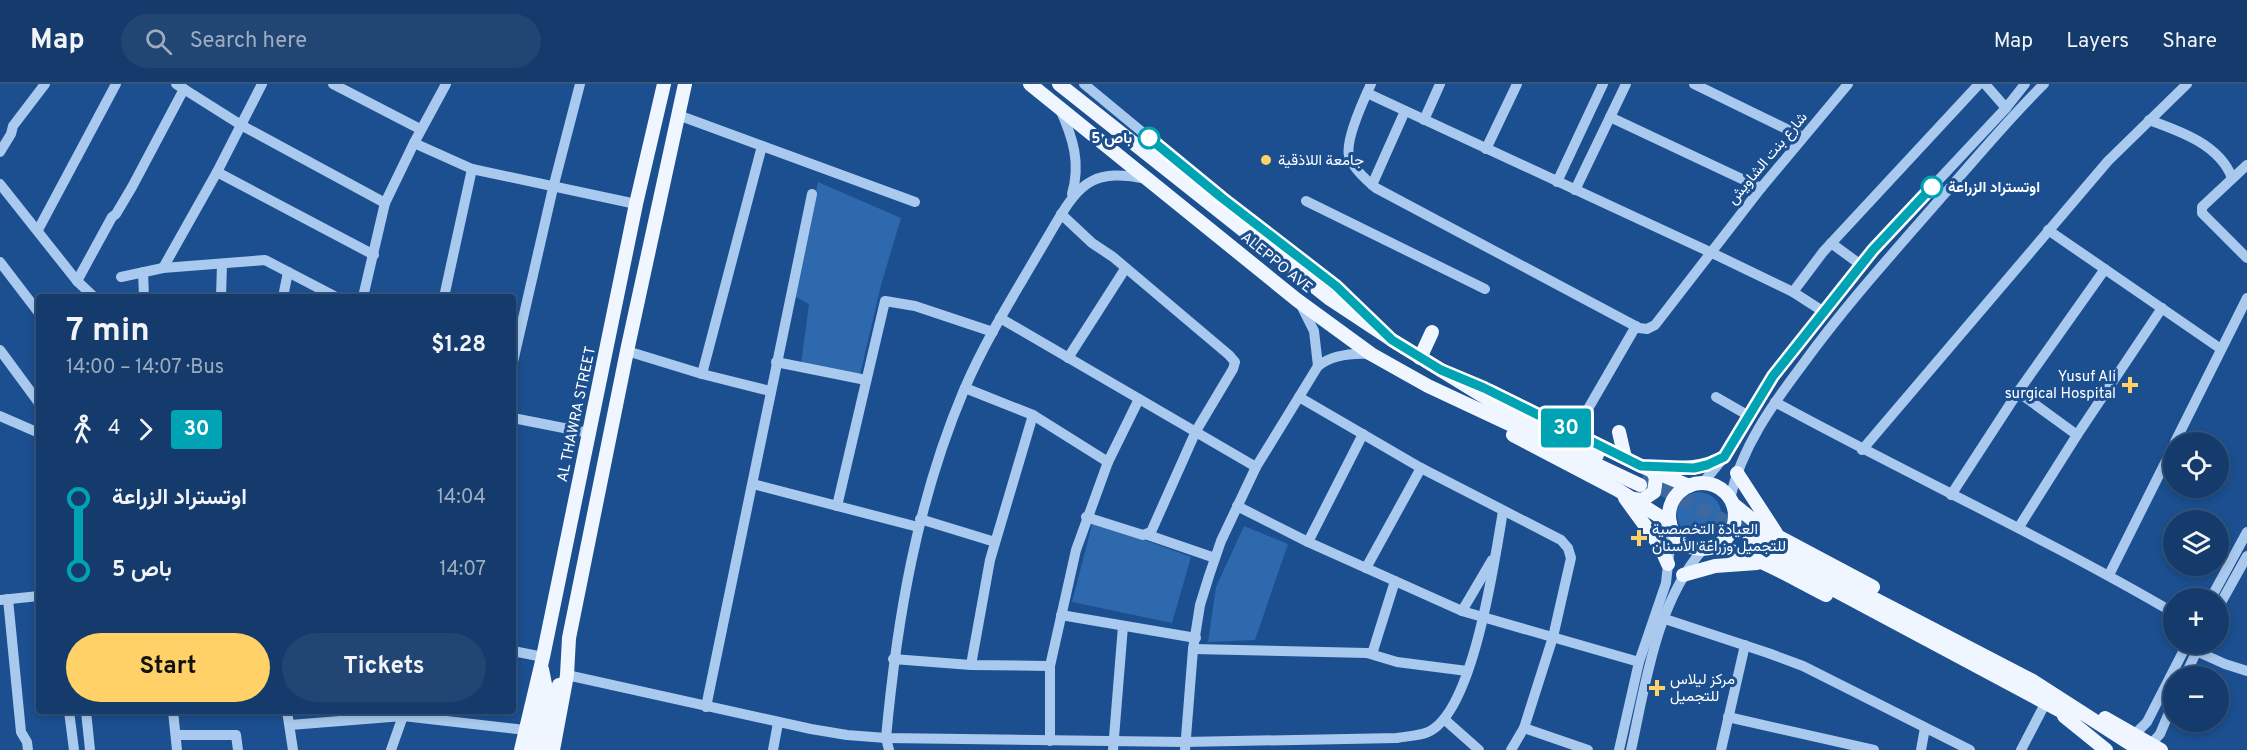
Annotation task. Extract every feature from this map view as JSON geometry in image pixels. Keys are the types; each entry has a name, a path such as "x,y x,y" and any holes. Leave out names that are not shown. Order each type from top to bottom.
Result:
{"main road":[{"name":"ALEPPO AVE","path":"1030,84 1298,300 1371,354 1428,386"},
{"name":"ALEPPO AVE","path":"1059,84 1330,299 1441,370"},
{"name":"AL THAWRA STREET","path":"553,750 567,675 569,638 678,115 674,85"},
{"name":"AL THAWRA STREET","path":"521,750 542,662 636,204 674,85"},
{"path":"1420,358 1432,332"},
{"path":"1441,370 1494,392 1625,458 1644,475 1694,468 1724,457"},
{"path":"1441,370 1496,404 1644,475 1720,488 1732,502 1759,544 1764,564"},
{"path":"1428,386 1656,478 1654,492 1642,500 1635,499"},
{"path":"1428,386 1460,406 1618,489 1671,525"},
{"path":"1618,432 1625,458"},
{"path":"1737,472 1779,537 1895,599 1909,608 1926,625"},
{"path":"1696,484 1673,500 1670,515 1671,525 1677,536 1685,543 1731,550 1779,537"},
{"path":"1618,489 1654,536 1668,564"},
{"path":"1708,548 1720,543 1732,530 1734,522 1732,502"},
{"path":"1759,544 1926,625 2031,680 2150,748"},
{"path":"1759,544 1938,646 2046,702 2129,750"},
{"path":"1683,575 1727,564 1764,564 1911,639 1938,646"},
{"path":"533,750 546,690 542,662"},
{"path":"543,750 555,692 567,675"},
{"path":"2031,680 2052,688 2134,734 2150,748"},
{"path":"2046,702 2106,750"}],"street":[{"path":"0,152 13,126 45,84"},
{"path":"38,230 116,84"},
{"path":"163,268 217,172 262,84"},
{"path":"333,84 420,129"},
{"path":"364,294 385,203 420,129 446,84"},
{"path":"516,349 553,188 580,84"},
{"path":"1083,84 1222,198 1336,286 1392,340"},
{"path":"1424,120 1440,84"},
{"path":"1486,149 1516,84"},
{"path":"1557,182 1604,84"},
{"path":"1575,190 1626,84"},
{"path":"1694,84 1803,137"},
{"name":"شارع بنت الشاويش","path":"1636,326 1647,329 1654,325 1761,188 1848,84"},
{"path":"1793,292 1831,243 1979,84"},
{"path":"1985,84 2006,108"},
{"path":"1696,484 1724,457 1773,376 1873,250 2006,108 2025,84"},
{"path":"1732,502 1737,472 1775,402 1820,340 1884,262 2044,84"},
{"path":"1862,450 2108,161 2187,84"},
{"path":"77,281 112,217 132,187 180,87 241,125 385,203"},
{"path":"1585,414 1636,326 1365,180 1349,158 1348,149 1358,113 1369,88 1405,111 1710,252 1793,292 1824,312"},
{"path":"1058,106 1075,148 1075,181 1070,200"},
{"path":"1372,185 1405,111"},
{"path":"678,115 915,202"},
{"path":"1610,117 1761,188"},
{"path":"2149,120 2175,129 2203,144 2228,167 2232,178"},
{"path":"414,143 472,170 636,204"},
{"path":"702,374 762,146"},
{"path":"2247,165 2202,207 2202,213 2247,258"},
{"path":"445,294 472,170"},
{"path":"217,172 374,255"},
{"path":"889,750 886,738 893,659 908,572 919,523 946,433 964,388 1000,318 1061,214 1080,188 1105,176 1123,174 1148,179"},
{"path":"0,184 77,281 91,294"},
{"path":"706,707 812,195"},
{"path":"1306,201 1485,289"},
{"path":"1061,214 1092,243 1113,257 1235,362 1196,431 1154,529 1148,535"},
{"path":"2048,230 2221,349"},
{"path":"1831,243 1861,265"},
{"path":"1873,250 1884,262"},
{"path":"121,277 163,268 264,260 330,294"},
{"path":"0,262 36,309"},
{"path":"221,294 222,264"},
{"path":"1068,358 1125,269"},
{"path":"1951,495 2018,392 2105,269"},
{"path":"143,272 144,294"},
{"path":"284,294 288,272"},
{"path":"2180,432 2247,298"},
{"path":"1298,300 1314,331 1318,366"},
{"path":"837,506 885,301 915,306 993,332"},
{"path":"2019,527 2162,308"},
{"path":"1000,318 1256,467"},
{"path":"0,350 36,398"},
{"path":"627,351 702,374 770,391"},
{"path":"1185,746 1194,644 1200,605 1215,558 1237,506 1256,467 1318,366 1325,360 1344,355 1371,354"},
{"path":"776,362 866,380"},
{"path":"964,388 1033,415 1108,462"},
{"path":"2018,392 2077,435"},
{"path":"1299,397 1421,468 1561,540 1568,548 1570,563 1553,637 1524,728 1511,750"},
{"path":"1716,397 1749,416"},
{"path":"1050,741 1050,666 1076,550 1086,517 1108,462 1139,399"},
{"path":"1775,402 1862,450 2019,527 2163,607"},
{"path":"971,665 990,561 1033,415"},
{"path":"0,416 36,432"},
{"path":"516,419 589,434"},
{"path":"1308,542 1363,434"},
{"path":"2109,575 2163,466"},
{"path":"1366,568 1421,468"},
{"path":"753,484 837,506 995,542"},
{"path":"1237,506 1308,542 1462,611 1639,662"},
{"path":"567,675 778,723 847,735 886,738 984,745 1050,741 1113,746 1332,745 1397,738 1427,732 1444,719 1451,709 1467,671 1484,618 1503,511"},
{"path":"1086,517 1215,558"},
{"path":"1619,750 1639,662 1666,583 1671,525"},
{"path":"2216,588 2247,532"},
{"path":"1631,750 1651,662 1677,585 1683,575 1708,548"},
{"path":"1462,611 1495,554"},
{"path":"2229,588 2247,556"},
{"path":"1372,654 1395,581"},
{"path":"28,750 27,742 21,732 4,600 36,596"},
{"path":"1061,615 1123,626 1194,644 1372,654 1397,662 1467,671"},
{"path":"1665,619 1803,666 1970,750"},
{"path":"1113,746 1123,626"},
{"path":"1721,750 1745,645"},
{"path":"516,652 542,662"},
{"path":"2134,734 2147,722 2189,654"},
{"path":"2211,654 2247,671"},
{"path":"893,659 971,665 1050,666"},
{"path":"2021,750 2046,702"},
{"path":"69,714 74,750"},
{"path":"86,714 90,750"},
{"path":"173,714 177,750"},
{"path":"288,714 293,750"},
{"path":"290,725 392,714"},
{"path":"391,750 401,714"},
{"path":"408,714 525,730"},
{"path":"1728,717 1874,750"},
{"path":"1444,719 1479,750"},
{"path":"773,750 778,723"},
{"path":"2150,748 2163,727"},
{"path":"1524,728 1588,750"},
{"path":"1921,750 1925,728"},
{"path":"176,735 236,735 238,750"}],"shaded area":[{"path":"818,182 901,218 881,285 859,379 801,364 809,304 794,296"},
{"path":"1699,492 1714,499 1721,514 1714,529 1699,536 1684,529 1677,514 1684,499"},
{"path":"1093,521 1191,557 1172,623 1072,602"},
{"path":"1244,526 1288,544 1255,640 1208,642 1216,587"}],"tunnel":[{"path":"1642,478 1761,540"}],"bus line":[{"name":"30","path":"1149,138 1336,286 1392,340 1441,370 1532,411 1641,466 1694,468 1716,462 1724,457 1773,376 1873,250 1932,187"}],"place":[{"name":"باص 5","path":"1149,138"},
{"name":"جامعة اللاذقية","path":"1266,160"},
{"name":"اوتستراد الزراعة","path":"1932,187"},
{"name":"Yusuf Ali surgical Hospital","path":"2130,385"},
{"name":"العيادة التخصصية للتجميل وزراعة الأسنان","path":"1639,538"},
{"name":"مركز ليلاس للتجميل","path":"1657,688"}]}
